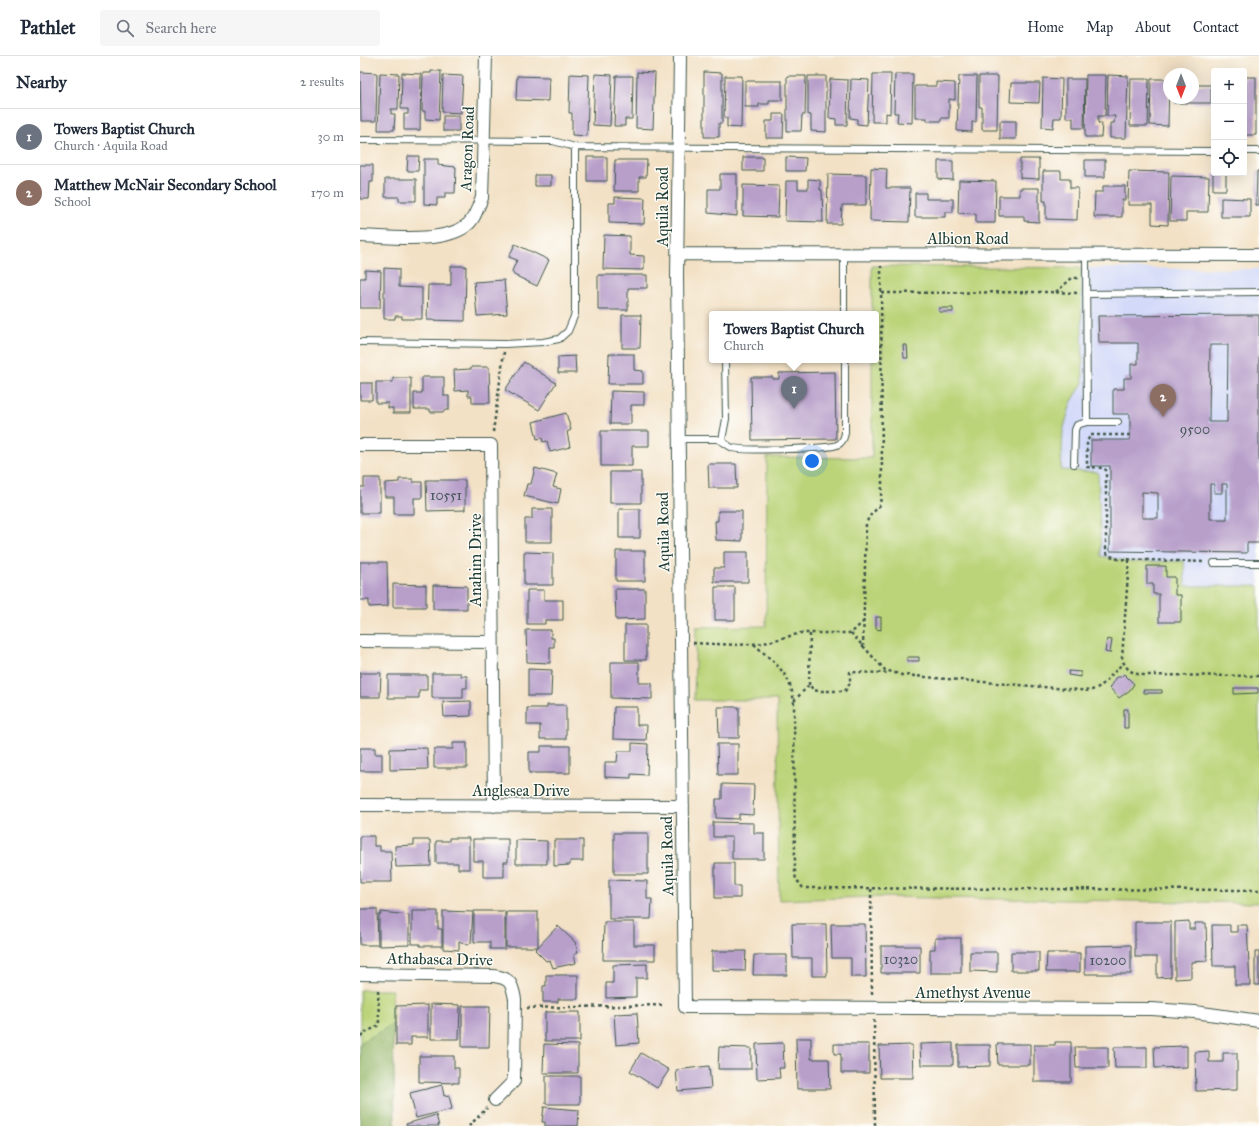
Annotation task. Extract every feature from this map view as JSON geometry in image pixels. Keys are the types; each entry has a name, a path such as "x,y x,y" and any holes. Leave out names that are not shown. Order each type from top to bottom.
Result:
{"street":[{"name":"Aragon Road","path":"360,236 434,237 452,233 468,225 476,213 482,198 486,56"},
{"name":"Aquila Road","path":"680,56 678,147 678,440 686,1007"},
{"name":"Albion Road","path":"678,254 1259,255"},
{"path":"360,445 491,445"},
{"name":"Anahim Drive","path":"491,445 494,806"},
{"path":"360,640 492,642"},
{"name":"Anglesea Drive","path":"360,805 683,806"},
{"name":"Athabasca Drive","path":"360,974 494,976 503,977 508,980 513,987 515,999 514,1081 495,1100"},
{"name":"Amethyst Avenue","path":"686,1007 873,1013 1169,1009 1259,1021"}],"lane":[{"path":"360,140 553,141 575,147 1211,151"},
{"path":"360,342 506,344 543,342 559,338 568,331 575,314 575,147"},
{"path":"1247,151 1259,151"},
{"path":"844,254 844,311"},
{"path":"1086,255 1087,422"},
{"path":"1086,294 1259,292"},
{"path":"722,440 726,419 725,363"},
{"path":"678,440 722,440 732,448 745,449 815,448 838,445 842,442 845,433 845,363"},
{"path":"1074,464 1075,430 1077,425 1087,422 1118,422"},
{"path":"1214,563 1259,563"}],"path":[{"path":"864,647 866,524 869,517 880,505 882,491 881,254"},
{"path":"1056,292 1072,278 1086,278"},
{"path":"882,293 1056,292 1086,294"},
{"path":"491,445 506,344"},
{"path":"1130,435 1091,435 1086,441 1087,467 1103,468 1106,470 1106,551 1112,558 1128,560 1190,560 1214,563"},
{"path":"1128,560 1122,658 1123,663 1128,669 1138,674 1259,676"},
{"path":"680,642 754,644 801,633 851,633 864,622"},
{"path":"794,701 809,685 810,633"},
{"path":"851,633 890,673"},
{"path":"754,644 785,674 792,688 794,701 796,879 799,885 806,889 983,888 1259,890"},
{"path":"809,685 814,690 842,692 848,688 850,672 890,673 902,676 1085,691 1098,688 1123,663"},
{"path":"871,889 875,1126"},
{"path":"360,1036 379,1025 378,974"},
{"path":"527,1008 663,1005"},
{"path":"469,1126 495,1100"}],"shaded area":[{"path":"1081,268 1259,269 1259,586 1185,586 1184,562 1131,562 1101,557 1098,472 1061,470 1063,431 1071,403 1083,383"}],"green space":[{"path":"872,266 1081,268 1083,383 1071,403 1063,431 1061,470 1098,472 1101,556 1131,562 1184,561 1185,586 1259,586 1259,903 872,897 779,900 777,700 694,700 696,627 766,626 767,457 872,458 872,363 879,363 879,311 872,311"},
{"path":"360,990 392,990 395,1126 360,1126"},
{"path":"393,1024 395,1126 360,1126 360,1043"}],"building":[{"path":"431,71 441,71 439,120 425,119 425,111 422,111 423,73 431,73"},
{"path":"360,72 377,73 376,121 361,121"},
{"path":"637,72 655,73 653,129 636,128"},
{"path":"704,72 722,73 722,123 719,123 719,137 704,137"},
{"path":"380,73 399,74 398,109 391,109 391,114 395,114 394,130 378,130"},
{"path":"402,73 421,74 420,130 404,130 404,114 408,114 408,109 401,109"},
{"path":"570,74 589,75 587,136 572,135 572,113 569,113"},
{"path":"595,74 612,75 610,126 593,125"},
{"path":"873,74 891,74 890,114 886,113 886,122 872,122"},
{"path":"895,74 913,74 912,123 897,122 898,113 894,113"},
{"path":"443,75 463,76 461,113 442,112"},
{"path":"1086,75 1106,75 1105,116 1098,116 1098,123 1102,123 1101,137 1085,137"},
{"path":"1108,75 1128,76 1126,138 1110,138 1110,123 1114,123 1115,116 1107,116"},
{"path":"517,76 549,77 548,101 516,100"},
{"path":"616,76 633,76 632,119 625,119 625,126 614,126"},
{"path":"725,76 742,76 741,128 727,127 727,118 724,118"},
{"path":"787,76 806,76 805,115 802,115 801,131 787,131"},
{"path":"808,76 826,76 826,132 811,131 811,115 808,115"},
{"path":"959,76 977,76 976,122 972,122 972,132 957,131"},
{"path":"979,76 998,76 997,130 982,130 982,107 979,107"},
{"path":"1247,77 1256,77 1256,135 1247,135"},
{"path":"1043,78 1062,79 1061,118 1054,118 1053,128 1042,127"},
{"path":"830,79 848,80 847,125 836,125 836,119 829,118"},
{"path":"851,79 869,80 867,125 857,124 857,119 850,118"},
{"path":"1066,79 1085,79 1084,128 1073,128 1073,118 1066,118"},
{"path":"1131,79 1149,79 1148,126 1130,126"},
{"path":"1151,79 1163,79 1163,104 1168,104 1168,126 1150,125"},
{"path":"745,81 782,81 782,100 769,100 769,104 759,104 759,107 745,107"},
{"path":"936,82 955,83 955,100 949,99 949,118 941,118 941,121 927,121 927,118 915,118 915,86 936,86"},
{"path":"1011,83 1040,83 1039,103 1010,102"},
{"path":"1199,85 1211,85 1211,103 1199,103"},
{"path":"773,114 784,114 783,138 766,138 766,121 773,121"},
{"path":"443,116 459,116 459,131 443,131"},
{"path":"1000,121 1016,121 1016,139 1000,139"},
{"path":"408,156 419,156 418,171 407,171"},
{"path":"587,157 607,157 607,181 587,181"},
{"path":"743,157 763,157 763,171 743,171"},
{"path":"786,157 806,158 805,171 786,171"},
{"path":"424,159 438,159 438,165 456,167 455,193 445,193 445,198 437,198 437,205 424,204"},
{"path":"1020,159 1039,159 1039,179 1020,178"},
{"path":"615,160 647,160 646,177 639,177 639,191 614,191"},
{"path":"1085,160 1105,160 1105,177 1085,177"},
{"path":"938,161 953,161 953,180 938,179"},
{"path":"360,165 373,165 373,182 370,182 369,199 360,199"},
{"path":"871,168 887,169 886,188 910,188 909,222 870,221"},
{"path":"1043,171 1061,171 1061,179 1070,179 1070,188 1078,188 1077,220 1046,219 1046,201 1043,201"},
{"path":"1129,171 1169,172 1168,225 1152,224 1152,205 1128,205"},
{"path":"1257,171 1259,171 1259,205 1256,205"},
{"path":"720,174 737,174 737,216 708,213 708,189 720,189"},
{"path":"828,174 866,175 866,205 842,205 841,224 827,224"},
{"path":"535,175 551,175 551,186 535,186"},
{"path":"1171,176 1209,177 1208,212 1186,212 1186,221 1170,221"},
{"path":"1213,176 1226,176 1226,190 1213,190"},
{"path":"385,179 416,179 416,201 399,201 399,197 385,197"},
{"path":"808,179 820,180 820,190 822,190 823,222 785,221 786,181 798,181 798,189 808,189"},
{"path":"959,180 996,181 995,223 976,223 976,214 958,213"},
{"path":"743,185 779,186 778,217 743,216"},
{"path":"1103,186 1125,186 1125,200 1122,200 1122,217 1094,217 1095,192 1103,192"},
{"path":"1020,188 1039,188 1039,222 1024,221 1024,216 999,216 999,196 1020,196"},
{"path":"915,193 926,193 926,199 953,199 953,212 945,212 945,217 915,217"},
{"path":"615,197 645,198 644,224 609,223 609,203 615,203"},
{"path":"1221,198 1250,199 1250,217 1221,217"},
{"path":"604,235 630,236 630,255 644,256 644,270 603,269"},
{"path":"515,244 549,260 537,286 514,275 512,271 517,260 509,257"},
{"path":"451,266 466,266 465,321 427,320 428,285 451,285"},
{"path":"384,268 399,269 399,287 422,288 422,319 402,319 402,316 395,316 395,319 384,319"},
{"path":"365,270 381,271 380,308 360,308 360,278 365,278"},
{"path":"598,275 647,275 647,288 628,288 628,310 598,310"},
{"path":"504,280 507,314 477,316 474,282"},
{"path":"939,308 953,308 953,312 939,312"},
{"path":"622,315 641,315 640,348 622,348"},
{"path":"1259,315 1259,543 1247,543 1247,553 1110,551 1110,466 1091,466 1091,440 1130,440 1130,414 1113,414 1113,389 1124,389 1124,378 1131,378 1131,364 1138,364 1138,343 1099,343 1098,316","holes":["1210,345 1228,345 1227,422 1209,422","1210,484 1214,484 1214,493 1222,493 1222,484 1227,484 1227,519 1210,519","1142,492 1158,493 1158,518 1142,518"]},
{"path":"903,345 907,345 908,358 904,358"},
{"path":"609,354 634,354 634,370 643,371 643,384 608,384"},
{"path":"575,356 576,373 558,373 558,357"},
{"path":"524,362 556,383 539,410 505,390"},
{"path":"471,367 489,367 490,403 472,403 472,396 468,396 468,390 455,391 454,370 471,369"},
{"path":"835,372 836,439 752,440 751,377 773,377 773,379 779,379 779,373"},
{"path":"422,377 444,377 444,396 449,396 449,410 444,410 444,412 430,412 430,409 414,409 414,393 422,393"},
{"path":"393,378 411,378 411,413 393,413 393,408 388,408 388,403 376,403 376,382 393,382"},
{"path":"360,383 372,383 372,400 360,400"},
{"path":"611,391 644,392 644,405 631,405 631,424 610,424"},
{"path":"566,413 571,430 567,432 570,447 550,452 547,441 543,442 542,438 537,439 533,422"},
{"path":"601,431 649,431 649,446 632,446 632,466 601,466"},
{"path":"708,464 736,464 737,488 709,488"},
{"path":"535,468 557,474 553,487 561,489 558,504 524,496 527,484 531,484"},
{"path":"610,472 641,472 641,503 610,503"},
{"path":"364,478 380,478 380,513 360,513 360,487 364,487"},
{"path":"399,479 413,479 413,482 422,482 422,498 414,498 414,514 394,514 394,497 385,497 385,483 399,482"},
{"path":"426,480 465,480 465,510 427,511"},
{"path":"532,509 552,509 552,542 525,542 525,519 532,519"},
{"path":"619,509 640,509 640,538 619,538"},
{"path":"718,511 742,511 742,541 716,540 715,521 718,521"},
{"path":"616,551 645,551 645,581 616,581"},
{"path":"524,552 553,553 553,585 524,585"},
{"path":"724,552 748,552 748,582 714,582 714,568 724,568"},
{"path":"360,562 387,562 388,606 369,607 369,600 360,600"},
{"path":"1147,566 1166,566 1166,577 1175,577 1175,595 1181,595 1181,622 1159,622 1159,594 1153,594 1153,584 1147,584"},
{"path":"393,584 426,585 426,607 393,607"},
{"path":"433,585 467,586 467,609 433,609"},
{"path":"715,587 735,587 735,620 715,620"},
{"path":"615,589 645,589 645,619 616,620"},
{"path":"527,590 544,590 544,600 563,600 563,620 545,620 545,624 527,624"},
{"path":"876,617 881,617 881,630 876,629"},
{"path":"625,625 646,625 646,660 625,660"},
{"path":"526,630 551,630 551,638 554,638 554,647 550,647 550,663 527,662"},
{"path":"1107,639 1112,640 1110,653 1105,652"},
{"path":"907,657 919,657 919,661 907,661"},
{"path":"611,662 639,662 639,683 652,683 652,699 611,698"},
{"path":"528,669 552,670 551,696 528,696"},
{"path":"1069,671 1081,672 1081,677 1068,675"},
{"path":"360,673 381,673 380,697 360,697"},
{"path":"432,673 461,673 461,676 467,676 467,688 463,688 463,698 432,698"},
{"path":"1124,674 1134,684 1130,690 1119,698 1110,688 1117,677 1121,677"},
{"path":"388,675 427,675 427,690 419,690 419,698 388,698"},
{"path":"1234,688 1258,688 1258,693 1234,694"},
{"path":"1143,690 1162,690 1162,693 1143,693"},
{"path":"471,701 471,716 444,717 443,702"},
{"path":"547,705 566,705 566,739 540,739 540,725 527,725 527,708 547,708"},
{"path":"614,707 637,707 637,725 647,725 646,740 613,739"},
{"path":"718,707 739,707 739,738 719,738"},
{"path":"1124,709 1128,709 1128,728 1124,728"},
{"path":"453,743 467,743 467,768 434,768 434,749 453,749"},
{"path":"632,743 648,744 647,775 631,774 631,778 605,777 605,762 617,762 618,751 632,751"},
{"path":"717,744 738,744 738,775 718,775"},
{"path":"541,746 570,746 570,773 529,773 529,752 541,752"},
{"path":"360,748 375,748 375,754 382,754 382,771 360,771"},
{"path":"427,748 428,769 390,770 390,749"},
{"path":"722,784 754,785 753,815 739,814 739,819 716,818 716,799 722,799"},
{"path":"713,822 754,823 754,833 764,833 764,859 732,859 732,837 713,837"},
{"path":"614,833 648,833 648,874 614,874"},
{"path":"360,836 374,836 374,846 380,846 380,851 391,851 392,882 360,882"},
{"path":"449,838 469,838 469,869 458,869 458,863 436,863 436,841 449,841"},
{"path":"473,839 508,839 508,862 504,862 504,877 483,877 483,861 473,861"},
{"path":"414,840 430,840 431,866 396,867 395,846 414,845"},
{"path":"516,840 547,841 547,864 516,864"},
{"path":"554,840 583,840 583,861 570,861 570,865 554,866"},
{"path":"715,863 734,863 734,886 740,886 740,898 715,898"},
{"path":"609,880 647,881 647,899 652,899 651,919 609,919"},
{"path":"360,909 377,909 378,945 360,945"},
{"path":"412,911 438,911 438,929 442,929 442,946 420,946 420,944 412,944"},
{"path":"443,911 473,912 471,943 467,945 459,941 459,950 443,949"},
{"path":"474,911 505,911 505,949 490,949 490,942 474,942"},
{"path":"381,912 409,915 409,945 379,946 379,915 381,915"},
{"path":"506,912 538,912 538,947 506,947"},
{"path":"1189,921 1189,929 1195,929 1195,923 1206,923 1207,961 1191,962 1191,978 1175,979 1175,922"},
{"path":"604,922 634,922 634,945 655,945 655,960 603,960"},
{"path":"1135,922 1171,922 1171,977 1157,978 1157,957 1135,957"},
{"path":"792,924 826,924 827,976 812,976 812,958 793,958"},
{"path":"831,924 865,924 866,977 851,977 851,958 832,958"},
{"path":"1212,925 1230,925 1230,932 1237,932 1237,925 1247,925 1250,985 1235,985 1235,966 1213,966"},
{"path":"558,926 575,942 578,952 574,955 576,963 553,968 550,960 546,961 535,950"},
{"path":"935,938 961,938 961,973 930,973 930,949 935,949"},
{"path":"1131,945 1131,974 1085,974 1085,946"},
{"path":"881,946 920,946 920,973 881,973"},
{"path":"712,951 746,951 745,971 712,970"},
{"path":"970,952 997,952 997,972 970,971"},
{"path":"1011,952 1039,952 1039,971 1011,971"},
{"path":"1255,952 1259,952 1259,985 1255,985"},
{"path":"1047,953 1080,953 1080,972 1046,972"},
{"path":"754,955 787,955 787,975 753,975"},
{"path":"647,964 647,978 636,978 636,997 606,998 606,983 613,983 613,965"},
{"path":"546,975 578,975 578,999 558,999 558,1002 543,1002 543,986 546,986"},
{"path":"431,1004 460,1005 459,1039 431,1039"},
{"path":"428,1005 428,1037 411,1037 411,1045 396,1045 396,1006"},
{"path":"462,1006 490,1006 489,1047 462,1047"},
{"path":"545,1012 580,1012 580,1041 545,1041"},
{"path":"637,1013 639,1043 616,1045 614,1014"},
{"path":"796,1038 811,1038 811,1059 829,1059 830,1089 797,1089"},
{"path":"1055,1042 1071,1042 1071,1082 1034,1082 1034,1045 1055,1045"},
{"path":"783,1043 784,1068 779,1068 780,1078 757,1079 756,1044"},
{"path":"953,1043 953,1065 921,1065 920,1044"},
{"path":"544,1044 578,1045 578,1073 543,1073"},
{"path":"834,1044 869,1044 869,1073 841,1073 841,1054 834,1054"},
{"path":"997,1044 1030,1044 1030,1065 998,1065"},
{"path":"912,1045 913,1078 880,1078 879,1046"},
{"path":"958,1045 990,1045 990,1066 958,1067"},
{"path":"1187,1046 1187,1067 1155,1068 1154,1047"},
{"path":"719,1047 751,1048 751,1069 718,1069"},
{"path":"1075,1047 1108,1047 1108,1068 1076,1068"},
{"path":"1114,1047 1147,1047 1147,1068 1115,1068"},
{"path":"1209,1051 1209,1062 1223,1062 1223,1053 1237,1053 1237,1090 1196,1091 1195,1052"},
{"path":"641,1053 669,1070 657,1088 630,1071"},
{"path":"419,1056 454,1056 454,1068 459,1068 459,1083 419,1082"},
{"path":"709,1066 711,1088 678,1091 676,1070"},
{"path":"546,1076 580,1076 580,1104 546,1104"},
{"path":"442,1085 444,1096 449,1095 452,1109 416,1118 410,1093"},
{"path":"544,1107 579,1110 578,1126 545,1126 545,1122 542,1122"},
{"path":"436,1115 439,1126 407,1126 406,1124"}],"place":[{"name":"Towers Baptist Church","path":"794,409"},
{"name":"Matthew McNair Secondary School","path":"1163,417"}]}
